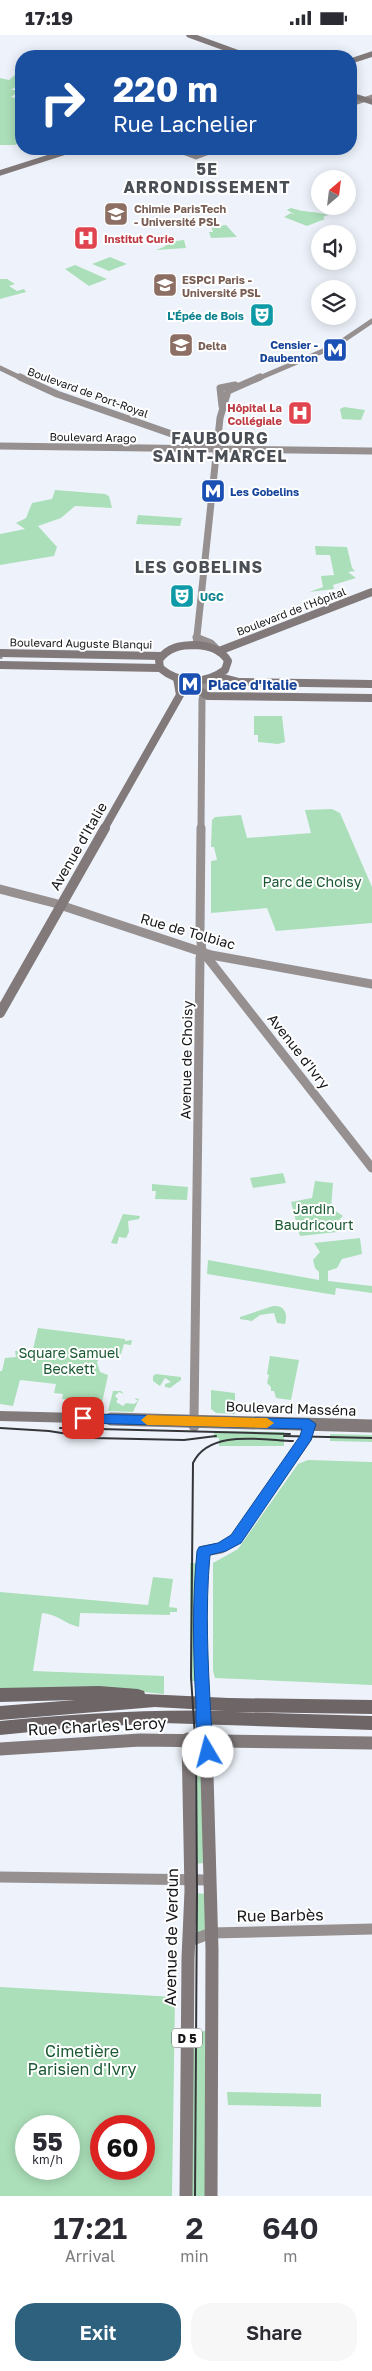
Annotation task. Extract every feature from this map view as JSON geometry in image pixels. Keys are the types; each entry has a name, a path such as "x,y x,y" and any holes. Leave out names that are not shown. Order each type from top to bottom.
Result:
{"highway":[{"path":"0,1695 118,1693 155,1700 229,1705 372,1707"},
{"path":"0,1713 155,1700"},
{"path":"0,1729 80,1720 154,1717 372,1723"}],"main road":[{"path":"189,35 230,50"},
{"path":"357,59 372,53"},
{"path":"357,97 372,102"},
{"path":"357,102 372,97"},
{"path":"0,173 56,155"},
{"path":"222,408 228,391 240,384 335,346 372,321"},
{"name":"Boulevard de Port-Royal","path":"0,368 57,394 216,450"},
{"path":"196,641 222,408 221,387 240,384"},
{"path":"170,433 180,441 182,449"},
{"name":"Boulevard Arago","path":"0,446 372,451"},
{"name":"Boulevard de l'Hôpital","path":"219,651 372,592"},
{"path":"178,679 180,693 192,687 206,680 216,676 225,670 228,663 226,657 219,651 196,641 176,647 161,656 159,663 160,669 166,674 178,679 192,687 204,696 372,698"},
{"name":"Boulevard Auguste Blanqui","path":"0,653 161,656"},
{"name":"Boulevard Auguste Blanqui","path":"0,665 160,669"},
{"path":"216,676 236,682 372,684"},
{"path":"178,679 206,680"},
{"name":"Avenue de Choisy","path":"195,1423 200,958 202,952 200,933 204,696 206,680"},
{"name":"Avenue d'Italie","path":"0,1013 180,693"},
{"name":"Rue de Tolbiac","path":"0,889 60,905 202,952 372,984"},
{"name":"Avenue d'Ivry","path":"202,952 217,968 372,1168"},
{"name":"Boulevard Masséna","path":"0,1416 195,1423 372,1426"},
{"name":"Boulevard Masséna","path":"0,1421 195,1423"},
{"path":"198,1736 203,1677 201,1577 204,1551 221,1547 236,1539 307,1437 309,1426"},
{"name":"Boulevard Masséna","path":"309,1426 372,1430"},
{"name":"Rue Charles Leroy","path":"0,1749 72,1741 198,1736 372,1743"},
{"name":"Avenue de Verdun","path":"186,2196 190,1880 198,1736"},
{"name":"D 5","path":"198,1736 211,1933 211,2196"},
{"path":"0,1877 209,1880"},
{"name":"Rue Barbès","path":"190,1941 211,1933 372,1929"}],"green space":[{"path":"15,75 15,87 11,90 15,90 15,94 11,97 15,98 15,145 0,145 0,78 9,80"},
{"path":"291,208 311,212 311,215 328,215 323,217 325,219 307,226 284,217 291,213 296,215 287,210"},
{"path":"226,225 237,237 211,238 209,232 213,232 211,227"},
{"path":"166,235 174,235 176,241 184,240 186,248 156,250 166,246 162,243 163,241 173,237"},
{"path":"110,257 127,264 109,271 92,264"},
{"path":"75,265 107,279 89,286 65,269"},
{"path":"0,279 7,279 15,284 9,286 17,291 24,289 26,292 0,299"},
{"path":"344,407 365,410 361,420 342,419 340,409"},
{"path":"55,490 105,494 109,496 112,508 75,506 61,518 38,526 57,547 54,556 0,565 0,534 25,529 16,523 26,518 32,503 52,499"},
{"path":"138,515 182,518 180,526 136,524"},
{"path":"315,546 347,547 352,568 355,571 348,572 356,578 333,585 334,589 309,592 323,587 321,576 334,575 330,555 316,555"},
{"path":"254,716 282,716 285,742 278,744 258,742 258,735 254,735"},
{"name":"Parc de Choisy","path":"332,809 340,813 372,887 372,923 276,931 267,908 211,913 211,861 217,860 214,847 211,847 212,820 215,817 241,815 247,838 311,833 305,810"},
{"path":"283,1173 286,1183 253,1188 250,1178"},
{"name":"Jardin Baudricourt","path":"315,1181 333,1183 331,1208 343,1216 335,1224 337,1232 300,1236 291,1202 312,1198"},
{"path":"152,1184 188,1187 187,1200 155,1199 156,1191 152,1191"},
{"path":"123,1214 140,1216 139,1219 128,1221 129,1232 126,1238 119,1237 117,1244 111,1243"},
{"path":"360,1238 362,1254 342,1259 337,1268 328,1271 328,1281 372,1286 372,1293 336,1288 335,1295 207,1274 208,1260 319,1280 319,1272 315,1268 313,1260 320,1252 314,1243"},
{"path":"273,1306 280,1307 285,1311 285,1324 277,1323 274,1313 260,1315 252,1321 240,1319 240,1317"},
{"name":"Square Samuel Beckett","path":"38,1328 125,1339 125,1341 132,1340 131,1345 124,1344 121,1354 104,1356 97,1362 100,1372 108,1375 102,1403 62,1399 63,1394 54,1393 56,1384 20,1380 13,1406 0,1404 0,1371 2,1371 5,1358 16,1357 15,1351 33,1349"},
{"path":"270,1356 299,1360 291,1400 276,1398 274,1391 271,1391 271,1387 267,1383"},
{"path":"156,1374 181,1377 181,1380 170,1388 165,1387 165,1384 171,1382 165,1378 160,1386 153,1381 153,1376"},
{"path":"211,1390 235,1393 235,1414 216,1413 211,1409"},
{"path":"113,1391 121,1391 124,1394 119,1392 115,1396 118,1399 116,1402 123,1406 126,1403 134,1404 138,1401 134,1398 139,1399 133,1412 108,1411"},
{"path":"214,1431 284,1432 284,1446 219,1446 219,1438 214,1438"},
{"path":"330,1434 372,1435 372,1442 330,1441"},
{"path":"308,1460 372,1462 372,1685 215,1678 213,1671 213,1563 238,1549 298,1464"},
{"path":"190,1563 198,1563 197,1681 190,1681"},
{"path":"153,1577 173,1579 169,1607 177,1608 177,1612 170,1612 170,1615 80,1613 79,1627 52,1615 42,1613 33,1671 164,1676 164,1694 111,1689 0,1690 0,1592 148,1605"},
{"path":"191,1754 204,1754 205,1863 192,1864"},
{"path":"193,1893 206,1894 206,1931 194,1936"},
{"name":"Cimetière Parisien d'Ivry","path":"0,1987 175,1997 172,2196 0,2196"},
{"path":"190,2031 208,2031 207,2196 188,2196"},
{"path":"227,2092 321,2094 321,2107 228,2105"}],"tram line":[{"path":"0,1428 49,1431 93,1438 184,1440 216,1436"},
{"path":"60,1428 290,1434"},
{"path":"284,1436 372,1438"},
{"path":"195,2196 197,1891 196,1752 191,1677 193,1463 201,1452 211,1445 223,1441 237,1439 293,1441"}],"slow traffic":[{"path":"147,1420 267,1423"}],"place":[{"name":"Chimie ParisTech - Université PSL","path":"116,214"},
{"name":"Institut Curie","path":"86,238"},
{"name":"ESPCI Paris - Université PSL","path":"165,285"},
{"name":"L'Épée de Bois","path":"262,315"},
{"name":"Delta","path":"181,345"},
{"name":"Censier - Daubenton","path":"335,350"},
{"name":"Hôpital La Collégiale","path":"300,413"},
{"name":"Les Gobelins","path":"213,491"},
{"name":"UGC","path":"182,596"},
{"name":"Place d'Italie","path":"190,684"}],"district":[{"name":"5E ARRONDISSEMENT","path":"207,178"},
{"name":"FAUBOURG SAINT-MARCEL","path":"220,447"},
{"name":"LES GOBELINS","path":"199,567"}],"route":[{"path":"83,1418 309,1424 307,1437 236,1539 230,1544 204,1551 201,1577 201,1666 204,1729 208,1752"}]}
